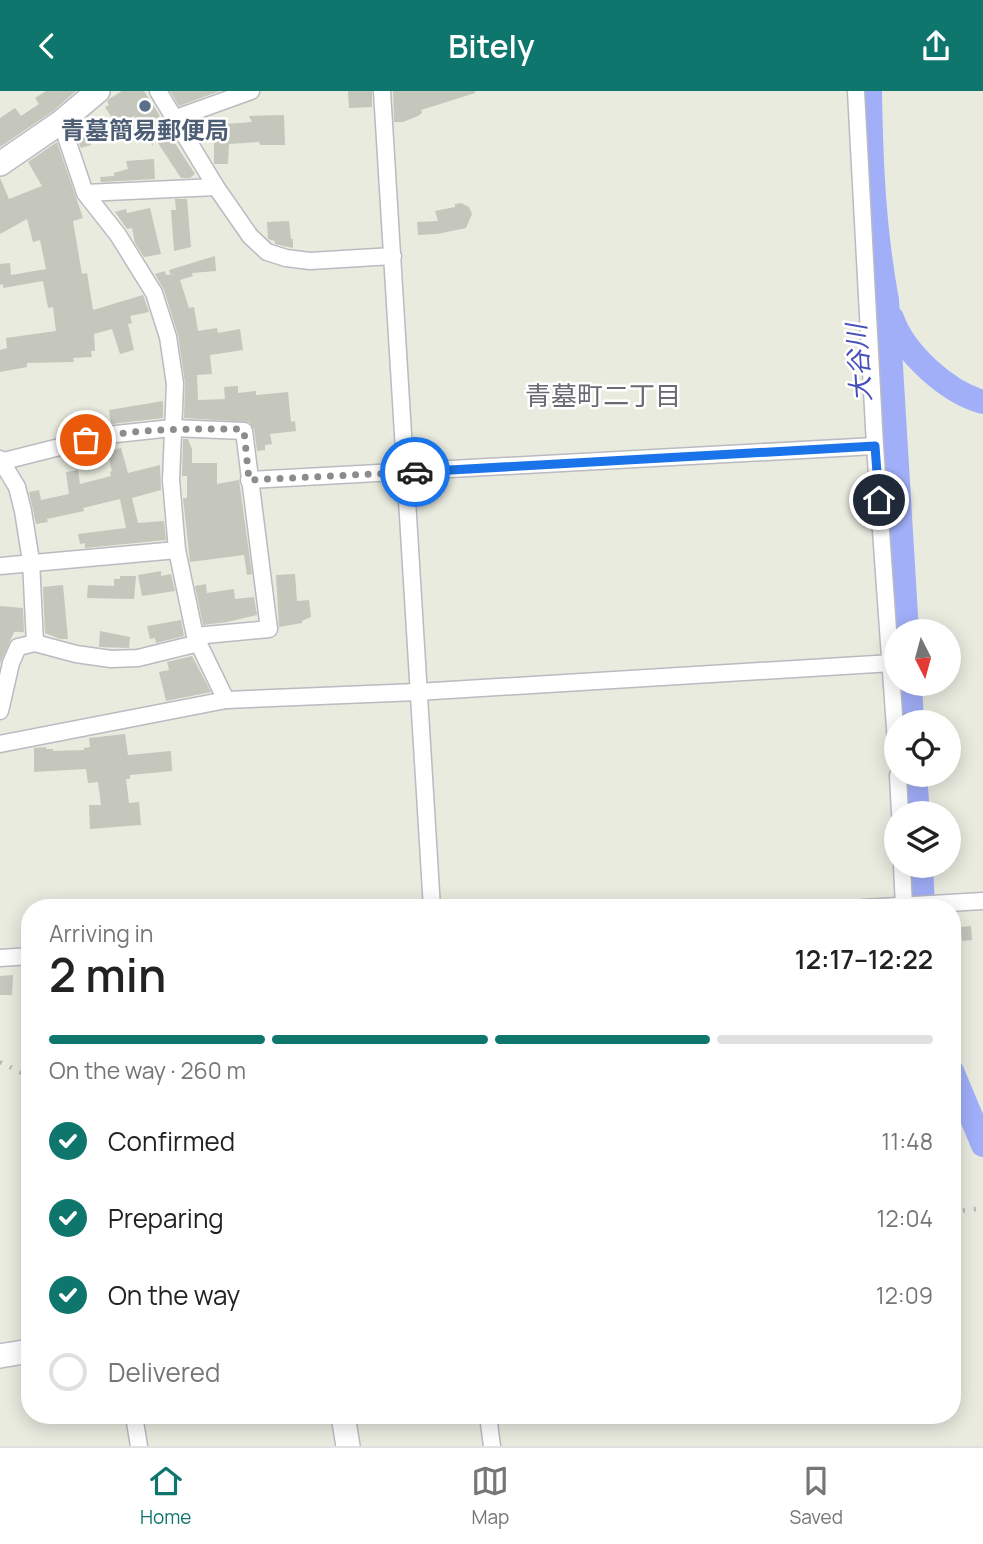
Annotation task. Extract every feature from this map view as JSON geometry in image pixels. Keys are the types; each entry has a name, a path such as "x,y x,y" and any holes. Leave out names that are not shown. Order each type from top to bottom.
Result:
{"main road":[{"path":"0,164 61,122 98,91"},
{"path":"0,1356 21,1352"},
{"path":"344,1424 348,1446"}],"street":[{"path":"158,91 216,187 250,236 267,252 310,261 393,256"},
{"path":"176,118 251,91"},
{"path":"382,91 431,899"},
{"path":"856,91 876,381 875,446 889,619"},
{"path":"61,122 85,193 118,235 154,293 168,337 175,384 171,480 177,550 197,640 226,700"},
{"path":"85,193 216,187"},
{"path":"0,711 18,647 35,643 111,659 138,658 197,640 269,629 244,431 172,428 107,435 1,461 17,487 31,565 35,643"},
{"path":"249,480 875,446"},
{"path":"0,566 177,550"},
{"path":"0,744 226,700 417,692 884,663"},
{"path":"904,878 906,899"},
{"path":"961,902 983,901"},
{"path":"0,958 21,957"},
{"path":"135,1424 139,1446"},
{"path":"489,1424 492,1446"}],"building":[{"path":"46,91 76,91 53,111 0,147 0,118 15,108 21,116 39,104 35,98"},
{"path":"122,91 144,91 195,174 190,178 181,178 152,134 153,146 134,116 118,127 105,107 109,105 109,99"},
{"path":"170,91 220,91 179,106"},
{"path":"348,91 372,91 372,107 349,108"},
{"path":"393,91 475,93 421,110 422,113 418,116 403,122 394,122"},
{"path":"284,115 285,145 260,145 259,142 229,144 228,164 214,164 214,136 217,136 217,127 252,122 249,116"},
{"path":"88,134 91,145 81,148 77,138"},
{"path":"57,142 83,218 73,221 82,274 87,273 93,310 143,295 149,312 130,316 132,323 128,324 134,350 120,354 112,329 94,334 95,351 91,351 92,357 73,358 74,362 27,363 27,367 0,372 0,350 7,348 6,338 56,331 53,307 48,308 43,281 3,288 3,284 0,285 0,264 10,263 11,275 46,269 40,240 33,242 27,219 0,234 0,178 9,199 42,186 28,162"},
{"path":"154,159 155,179 101,182 100,177 114,176 114,173 128,169 126,161"},
{"path":"175,199 187,199 191,247 174,251 171,210 176,210"},
{"path":"461,203 469,207 472,214 466,228 418,235 417,222 438,221 435,211"},
{"path":"150,208 161,254 144,257 135,243 132,228 127,229 115,212 126,209 127,213"},
{"path":"289,221 293,248 275,244 275,241 268,239 267,222"},
{"path":"215,256 216,271 192,273 193,276 180,280 189,308 194,307 198,331 217,328 218,333 240,329 243,350 210,355 212,374 197,375 198,400 225,399 224,387 238,386 238,393 256,391 256,395 288,392 291,422 295,421 296,431 270,434 272,444 265,445 265,450 257,451 254,429 249,422 184,418 185,383 178,335 164,290 155,274 165,271 166,275 175,274 170,274 169,270"},
{"path":"163,401 163,418 111,424 109,410"},
{"path":"183,439 188,439 192,449 192,463 217,463 217,484 239,480 252,574 247,575 244,555 190,562 183,498 187,498 187,476 182,476"},
{"path":"121,448 128,473 160,465 161,490 132,498 138,523 164,521 166,540 85,548 85,543 80,544 78,534 126,528 120,499 36,524 29,492 39,490 41,500 69,494 66,472 78,470 80,484 111,476 107,452"},
{"path":"161,571 161,576 171,574 175,591 142,596 138,575"},
{"path":"295,574 297,601 309,600 311,617 302,623 279,627 276,575"},
{"path":"120,576 136,576 134,599 87,598 88,585 114,586 114,579 120,579"},
{"path":"206,584 207,593 234,589 235,599 254,597 257,615 203,625 195,586"},
{"path":"63,585 68,639 45,633 43,587"},
{"path":"0,606 23,608 24,632 14,632 0,664"},
{"path":"181,620 184,636 156,643 155,638 150,639 147,626"},
{"path":"100,631 130,637 129,648 99,647"},
{"path":"192,656 211,692 166,701 159,672 169,670 167,662"},
{"path":"125,734 128,755 171,751 172,771 130,775 130,779 126,779 129,803 139,802 141,825 90,829 89,805 101,805 98,782 88,783 86,769 34,772 34,748 46,747 53,751 84,750 90,747 89,738"},
{"path":"971,926 972,940 962,941 961,927"},
{"path":"13,975 12,995 0,995 0,976"}],"waterway":[{"name":"大谷川","path":"870,91 874,196 887,300 906,619"},
{"path":"892,318 906,344 928,369 955,390 983,402"},
{"name":"大谷川","path":"911,697 911,710"},
{"name":"大谷川","path":"916,787 917,801"},
{"name":"大谷川","path":"922,878 923,899"},
{"name":"大谷川","path":"961,1092 983,1145"}],"railway":[{"path":"0,1062 21,1072"},
{"path":"961,1211 983,1208"}],"way so far":[{"path":"86,440 172,428 237,429 244,431 249,480 415,472"}],"place":[{"name":"青墓簡易郵便局","path":"145,106"}],"district":[{"name":"青墓町二丁目","path":"603,396"}],"route":[{"path":"415,472 875,446 879,500"}]}
